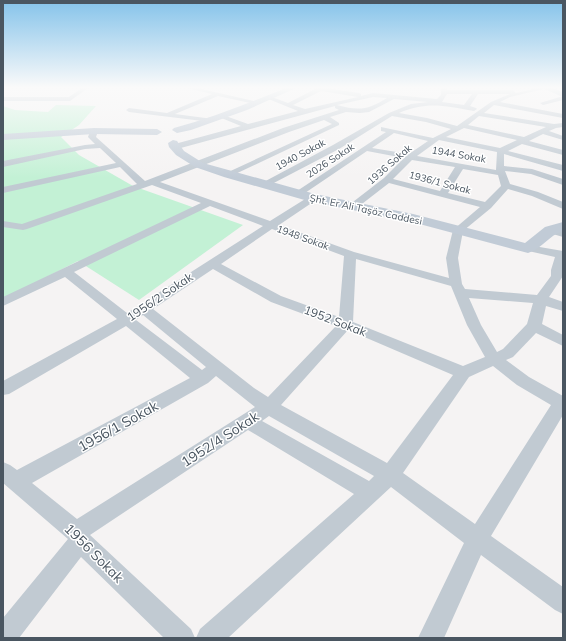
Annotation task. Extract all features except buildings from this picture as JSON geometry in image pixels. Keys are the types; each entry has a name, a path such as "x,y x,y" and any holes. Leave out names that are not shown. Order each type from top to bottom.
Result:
{"street":[{"path":"196,118 211,120"},
{"path":"177,137 216,118"},
{"path":"226,118 249,127"},
{"path":"3,137 94,131 152,133 165,130 177,137 249,127 279,118"},
{"path":"3,224 23,227 199,165 319,118"},
{"path":"228,174 337,124 324,118"},
{"name":"1940 Sokak","path":"265,184 336,147 385,118"},
{"path":"437,118 460,127 524,141 563,153"},
{"name":"1936 Sokak","path":"354,205 387,180 410,157 436,139 460,127 472,118"},
{"path":"520,118 561,124"},
{"path":"265,122 286,130"},
{"path":"500,151 561,124"},
{"path":"370,127 500,151 563,168"},
{"path":"94,131 92,137 147,184"},
{"name":"2026 Sokak","path":"299,193 392,131"},
{"path":"544,132 563,138"},
{"name":"Şht. Er Ali Taşöz Caddesi","path":"152,133 156,138 177,137 199,165 228,174 299,193 312,198 354,205 458,230 531,245"},
{"path":"266,138 289,146"},
{"name":"1944 Sokak","path":"304,139 336,147 410,157 460,166 501,171 532,172 563,182"},
{"path":"3,164 102,146"},
{"path":"500,151 499,160 506,186"},
{"path":"3,190 122,164"},
{"path":"442,195 460,166"},
{"name":"1936/1 Sokak","path":"387,180 487,206"},
{"name":"1948 Sokak","path":"147,184 209,203 350,254 459,289 541,299"},
{"path":"431,638 477,540 562,403 523,381 503,367 494,358 474,325 459,289 452,258 458,230 487,206 506,186"},
{"path":"506,186 535,194 563,206"},
{"name":"1956/2 Sokak","path":"3,389 144,309 211,263 312,198"},
{"path":"3,302 209,203"},
{"path":"531,245 559,230"},
{"path":"209,638 390,475 462,373 508,353 534,326 541,299 560,277 562,253 531,245"},
{"path":"346,324 350,254"},
{"name":"1952 Sokak","path":"211,263 276,298 346,324 462,373"},
{"path":"66,272 202,379"},
{"path":"541,299 563,307"},
{"path":"144,309 218,367 248,393 269,407 390,475 563,602"},
{"name":"1952/4 Sokak","path":"3,638 78,536 246,421 269,407 346,324"},
{"path":"534,326 563,341"},
{"name":"1956/1 Sokak","path":"9,476 202,379 218,367"},
{"path":"246,421 370,493"},
{"name":"1956 Sokak","path":"9,476 78,536 182,638"}],"green space":[{"path":"3,118 85,118 79,125 61,137 79,155 133,186 243,225 139,300 78,261 3,299"}]}
